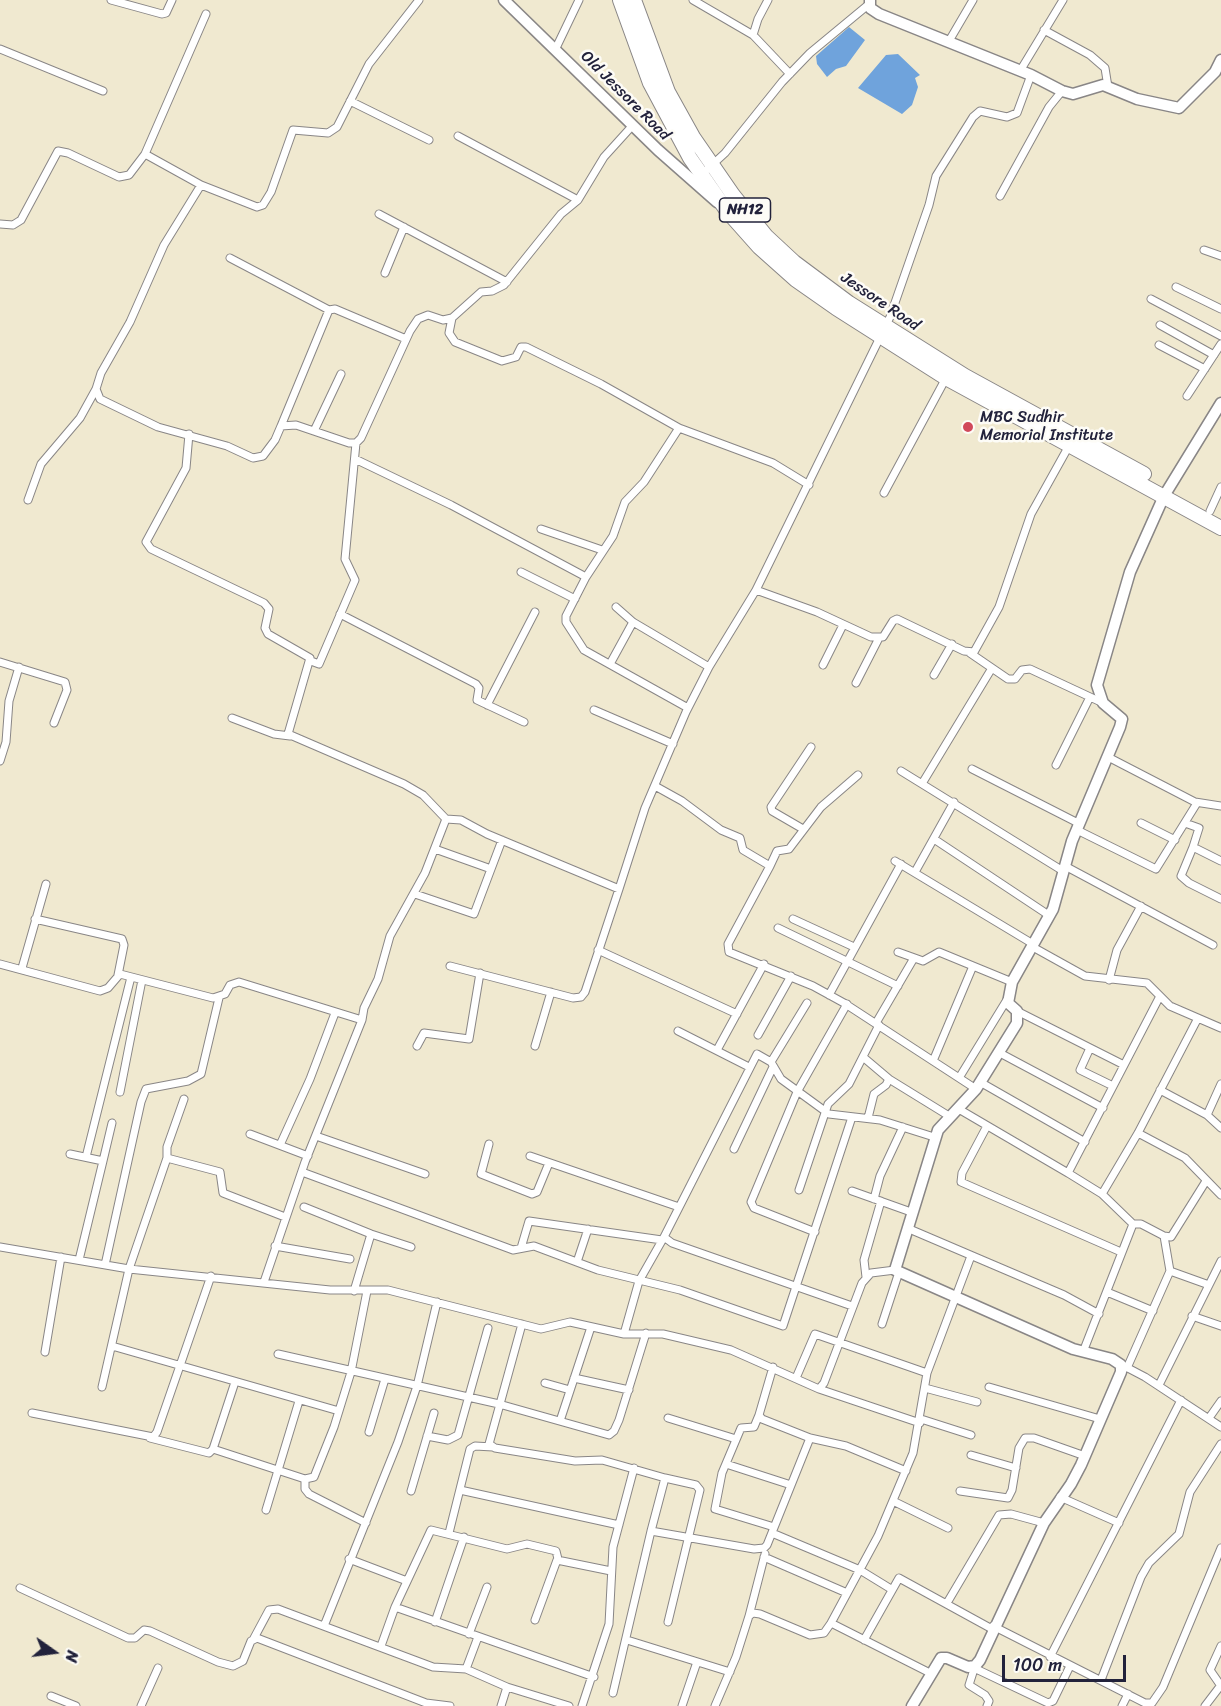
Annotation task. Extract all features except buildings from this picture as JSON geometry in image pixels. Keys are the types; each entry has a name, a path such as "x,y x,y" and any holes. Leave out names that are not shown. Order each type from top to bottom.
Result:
{"highway":[{"name":"NH12","path":"620,0 702,174 727,211 759,247 796,280 843,305"},
{"name":"NH12","path":"634,0 663,95"},
{"name":"Jessore Road","path":"702,174 766,236 843,305 946,378 1070,444 1215,514"},
{"name":"Jessore Road","path":"883,332 965,376 1166,492 1221,528"}],"street":[{"path":"111,0 162,14 166,13 172,0"},
{"path":"145,154 201,185 257,207 263,205 272,192 293,130 328,132 333,130 369,64 419,0"},
{"name":"Old Jessore Road","path":"504,0 633,125 702,174"},
{"path":"556,48 579,0"},
{"path":"693,0 753,35 790,74"},
{"path":"753,35 768,0"},
{"path":"949,41 973,0"},
{"path":"1020,71 1063,0"},
{"path":"702,174 810,53 869,2 879,14 1031,75 1062,92 1083,93 1103,85 1137,99 1179,108 1215,72 1221,60"},
{"path":"0,224 13,225 21,220 58,151 68,153 119,177 129,175 145,154 206,14"},
{"path":"1044,30 1090,55 1105,68 1108,87"},
{"path":"0,49 103,91"},
{"path":"450,966 573,998 583,996 655,786 688,708 709,667 756,590 883,332 903,281 936,176 973,117 980,111 1007,117 1017,113 1031,75"},
{"path":"1000,196 1049,107 1062,92"},
{"path":"350,101 429,140"},
{"path":"633,125 604,157 578,200 561,214 507,282 492,291 481,292 452,318 448,333 455,342 502,361 516,357 521,347 526,347 601,384 679,428 773,463 809,485"},
{"path":"458,136 578,200"},
{"path":"28,500 41,464 81,418 96,389 101,373 130,322 164,245 201,185"},
{"path":"378,214 507,282"},
{"path":"385,273 404,227"},
{"path":"1204,250 1221,256"},
{"path":"230,258 329,310 335,309 406,339"},
{"path":"1176,287 1221,309"},
{"path":"1152,299 1221,336"},
{"path":"96,389 100,399 109,405 158,427 227,446 253,458 263,456 275,440 329,310"},
{"path":"280,426 296,425 349,443 356,442 361,438 406,339 423,316 452,318"},
{"path":"1160,325 1214,355"},
{"path":"1186,396 1221,344"},
{"path":"1159,345 1205,369"},
{"path":"314,431 341,374"},
{"path":"884,493 946,378"},
{"path":"1103,703 1097,685 1099,670 1130,572 1166,492 1221,403"},
{"path":"679,428 644,482 625,502 620,523 586,577 567,616 567,626 585,650 688,708"},
{"path":"189,434 188,462 147,538 147,546 264,603 269,609 265,628 268,634 319,664 355,580 345,559 356,442"},
{"path":"970,653 976,650 999,607 1031,514 1070,444"},
{"path":"355,459 451,505 586,577"},
{"path":"1215,514 1221,487"},
{"path":"541,529 602,550"},
{"path":"521,572 575,599"},
{"path":"756,590 879,638"},
{"path":"616,608 633,622 709,667"},
{"path":"487,705 535,612"},
{"path":"340,614 476,684 479,688 476,698 524,722"},
{"path":"856,683 879,638 897,619 970,653 1012,680 1022,670 1029,669 1103,703 1122,719 1078,827 1050,916 1012,982 1008,998 959,1078"},
{"path":"610,664 633,622"},
{"path":"823,665 843,624"},
{"path":"934,675 952,644"},
{"path":"290,736 288,728 311,661"},
{"path":"0,662 65,682 67,690 54,723"},
{"path":"0,761 6,742 9,701 19,668"},
{"path":"923,782 992,668"},
{"path":"1056,765 1090,697"},
{"path":"594,710 673,744"},
{"path":"232,718 274,734 290,736 404,784 423,795 446,819 461,820 502,840 619,889"},
{"path":"804,829 772,811 771,807 812,747"},
{"path":"1107,757 1197,803 1221,806"},
{"path":"972,769 1154,869 1159,868 1197,803"},
{"path":"901,771 923,782 1064,869 1141,906 1213,945"},
{"path":"858,776 821,807 789,849 774,854 770,866 728,944 729,952 764,964 829,994 959,1078 1085,1142"},
{"path":"655,786 682,801 722,830 740,838 743,850 770,866"},
{"path":"915,872 954,802"},
{"path":"264,1282 285,1217 362,1020 364,1008 378,979 390,936 415,894 446,819"},
{"path":"1141,823 1175,840"},
{"path":"1185,823 1199,828 1181,876 1188,883 1221,900"},
{"path":"933,839 1050,916"},
{"path":"415,894 474,914 502,840"},
{"path":"1193,847 1221,861"},
{"path":"435,849 491,869"},
{"path":"829,994 898,862 1085,976 1147,983 1170,1006 1221,1028"},
{"path":"22,968 46,884"},
{"path":"1109,980 1117,950 1141,906"},
{"path":"0,963 100,991 108,988 118,975 124,945 122,939 35,919"},
{"path":"793,919 854,947"},
{"path":"778,928 898,986"},
{"path":"598,950 737,1014"},
{"path":"898,952 922,961 939,952 1012,982"},
{"path":"799,1190 828,1104 849,1084 914,958"},
{"path":"717,1050 764,964"},
{"path":"933,1061 973,966"},
{"path":"417,1046 424,1034 469,1039 480,974"},
{"path":"118,975 219,998"},
{"path":"758,1035 791,976"},
{"path":"86,1157 131,977"},
{"path":"120,1092 142,980"},
{"path":"105,1265 141,1102 146,1089 188,1081 201,1074 219,998 225,994 230,985 239,982 362,1020"},
{"path":"535,1046 551,992"},
{"path":"1068,1173 1160,996"},
{"path":"1008,998 1008,1003 1017,1011 1124,1065"},
{"path":"734,1149 772,1064 807,1003"},
{"path":"815,1232 752,1205 772,1146 797,1092 847,1004"},
{"path":"882,1324 906,1228 934,1137 953,1112 978,1086 1017,1023 1017,1011"},
{"path":"280,1145 310,1078 335,1013"},
{"path":"1102,1194 1138,1133 1198,1018"},
{"path":"678,1031 749,1067"},
{"path":"1090,1048 1080,1070 1113,1086"},
{"path":"998,1052 1102,1107"},
{"path":"624,1334 639,1281 757,1054 772,1064 777,1075 825,1112 868,1118 934,1137"},
{"path":"863,1057 889,1079 953,1112 987,1126 1102,1194 1133,1224 1141,1224 1164,1236 1172,1237 1175,1234 1206,1181"},
{"path":"868,1118 874,1094 886,1085 889,1079"},
{"path":"1207,1115 1221,1084"},
{"path":"1160,1090 1207,1115 1221,1128"},
{"path":"102,1387 129,1269 167,1158 167,1147 184,1099"},
{"path":"302,1172 513,1250 534,1246 639,1281 694,1295 783,1326 852,1117"},
{"path":"79,1260 112,1123"},
{"path":"987,1126 962,1173 960,1182 1121,1252"},
{"path":"819,1389 866,1277 864,1260 878,1200 880,1176 903,1127"},
{"path":"1138,1133 1185,1158 1221,1196"},
{"path":"250,1134 308,1156"},
{"path":"316,1136 425,1174"},
{"path":"489,1144 481,1174 532,1194 537,1192 549,1163"},
{"path":"70,1154 103,1161"},
{"path":"530,1156 679,1207"},
{"path":"167,1158 220,1172 223,1193 285,1217"},
{"path":"852,1191 911,1212"},
{"path":"304,1207 371,1234 411,1247"},
{"path":"521,1248 530,1221 663,1238 852,1306"},
{"path":"1083,1352 1133,1224"},
{"path":"577,1262 588,1228"},
{"path":"906,1228 1064,1295 1099,1314"},
{"path":"354,1291 371,1234"},
{"path":"987,1706 989,1701 985,1695 969,1685 974,1667 1044,1523 1071,1484 1121,1372 1153,1311 1170,1271 1164,1236"},
{"path":"275,1246 350,1259"},
{"path":"0,1247 129,1269 354,1291 388,1290 541,1329 570,1322 624,1334 663,1334 718,1346 773,1367 819,1389 971,1435"},
{"path":"749,1616 753,1612 760,1614 810,1635 824,1633 831,1623 860,1570 906,1471 920,1421 927,1373 971,1256"},
{"path":"45,1352 61,1257"},
{"path":"1159,1386 1221,1261"},
{"path":"866,1277 876,1271 897,1271 955,1294 1083,1352 1104,1356 1159,1386 1221,1427"},
{"path":"1170,1271 1209,1285"},
{"path":"150,1438 157,1432 211,1276"},
{"path":"213,1449 309,1480 317,1473 351,1372 367,1291"},
{"path":"1107,1292 1153,1311"},
{"path":"324,1626 366,1523 417,1386 437,1302"},
{"path":"1192,1316 1221,1326"},
{"path":"493,1447 489,1442 522,1324"},
{"path":"560,1421 591,1327"},
{"path":"427,1436 454,1439 458,1435 488,1328"},
{"path":"278,1354 499,1404 605,1435 612,1434 629,1390 646,1333"},
{"path":"795,1378 815,1334 927,1373"},
{"path":"112,1346 339,1411"},
{"path":"773,1367 755,1426 742,1427 736,1439 726,1464 715,1509 773,1530 860,1570 891,1589"},
{"path":"574,1378 629,1390"},
{"path":"369,1432 385,1379"},
{"path":"32,1413 108,1426 209,1454 213,1449 235,1382"},
{"path":"545,1383 570,1390"},
{"path":"989,1387 1100,1419"},
{"path":"925,1388 977,1402"},
{"path":"1050,1658 1181,1400"},
{"path":"266,1510 299,1401"},
{"path":"1209,1418 1221,1401"},
{"path":"411,1491 434,1413"},
{"path":"759,1415 762,1419 810,1438 846,1446 906,1471"},
{"path":"668,1418 736,1439"},
{"path":"1011,1514 1011,1494 1021,1442 1029,1437 1085,1456"},
{"path":"715,1706 730,1672 749,1616 767,1545 810,1438"},
{"path":"1101,1680 1141,1577 1149,1563 1179,1534 1190,1492 1221,1444"},
{"path":"448,1533 470,1449 475,1446 575,1461 602,1460 699,1487 668,1622"},
{"path":"971,1455 1016,1468"},
{"path":"726,1464 792,1485"},
{"path":"582,1706 594,1677 609,1624 611,1571 619,1525 634,1468"},
{"path":"613,1693 665,1478"},
{"path":"305,1479 305,1489 309,1494 366,1523"},
{"path":"460,1490 619,1525"},
{"path":"960,1491 1003,1500 1011,1494"},
{"path":"1060,1497 1119,1523"},
{"path":"893,1501 948,1528"},
{"path":"947,1604 994,1520 1004,1513 1044,1523"},
{"path":"381,1646 394,1607 428,1532 434,1529 507,1549 527,1544 556,1551 558,1559"},
{"path":"651,1531 759,1550 767,1545"},
{"path":"435,1622 464,1537"},
{"path":"864,1640 891,1589 900,1578 1050,1658 1101,1680 1147,1705 1152,1703 1163,1687 1221,1548"},
{"path":"764,1557 847,1593"},
{"path":"350,1559 406,1581"},
{"path":"558,1559 611,1571"},
{"path":"535,1620 558,1559"},
{"path":"469,1634 487,1587"},
{"path":"20,1588 128,1638 135,1638 144,1630 150,1631 226,1665 239,1665 266,1613 273,1608 433,1667 466,1669 507,1687 565,1705"},
{"path":"394,1607 594,1677"},
{"path":"831,1623 930,1673"},
{"path":"466,1669 478,1637"},
{"path":"254,1638 426,1703 450,1706"},
{"path":"627,1640 730,1672"},
{"path":"1205,1706 1221,1685 1210,1670 1221,1646"},
{"path":"912,1706 941,1658 974,1667 1048,1702 1053,1701 1070,1666"},
{"path":"682,1706 697,1662"},
{"path":"141,1706 158,1668"},
{"path":"501,1706 507,1687"},
{"path":"1122,1706 1128,1694"},
{"path":"51,1696 76,1706"}],"water":[{"path":"849,27 865,40 846,66 836,69 827,77 817,64 816,56"},
{"path":"898,54 920,75 915,78 918,87 912,105 902,114 858,88 886,55"}],"place":[{"name":"MBC Sudhir Memorial Institute","path":"968,427"}]}
